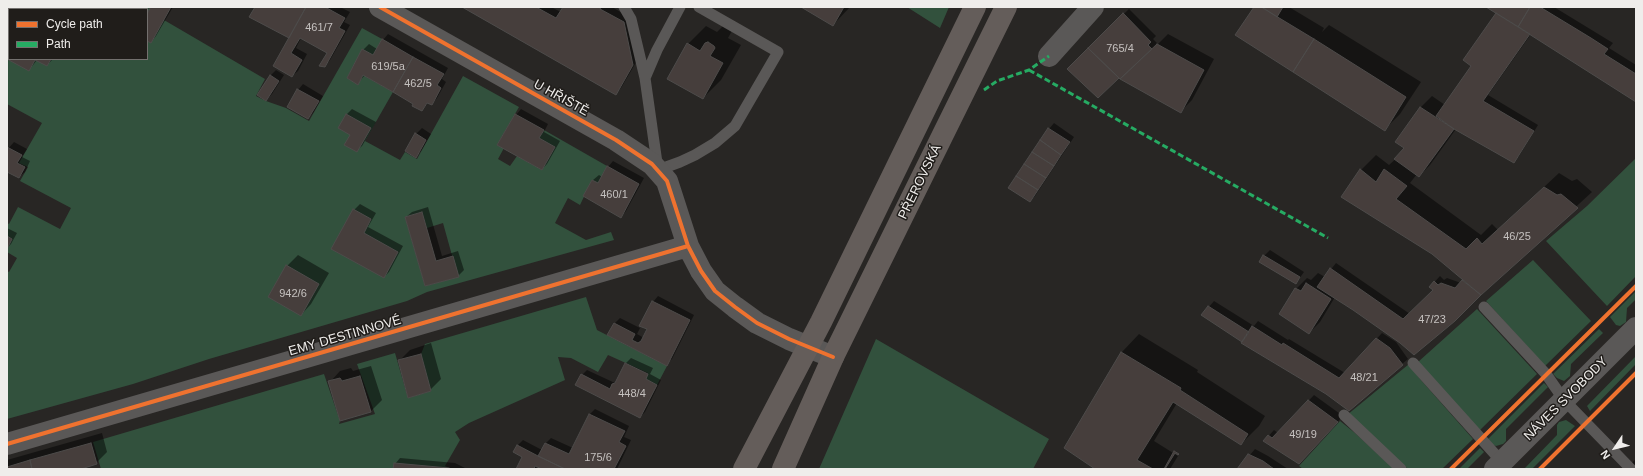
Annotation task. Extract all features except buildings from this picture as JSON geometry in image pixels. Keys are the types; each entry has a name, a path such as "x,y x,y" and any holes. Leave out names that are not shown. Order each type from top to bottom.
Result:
{"main road":[{"name":"PŘEROVSKÁ","path":"744,469 876,212 975,7"},
{"name":"PŘEROVSKÁ","path":"783,469 833,357 1006,7"}],"street":[{"name":"U HŘIŠTĚ","path":"380,7 616,140 645,159 658,170 670,187 688,246"},
{"path":"1049,56 1093,7"},
{"path":"688,246 701,271 715,291 730,303 757,323 789,339 833,357"},
{"name":"EMY DESTINNOVÉ","path":"7,444 688,246"},
{"name":"NÁVES SVOBODY","path":"1498,466 1636,328"}],"lane":[{"path":"624,7 631,19 645,78 658,170 695,155 715,143 735,126 778,52 699,7"},
{"path":"645,78 657,50 680,7"},
{"path":"1484,307 1546,374 1564,400 1631,469"},
{"path":"1413,363 1498,466"},
{"path":"1344,415 1401,469"}],"green space":[{"path":"7,7 56,8 8,8 8,60 148,60 148,40 164,20 265,79 256,96 286,108 309,121 362,28 382,39 373,55 362,50 347,78 358,84 363,75 393,92 365,141 400,160 405,152 417,159 463,76 519,107 497,145 504,148 498,159 510,166 517,156 542,170 555,147 539,138 544,130 607,166 598,183 592,180 580,205 568,198 555,223 586,240 611,232 614,240 427,292 407,301 209,359 133,384 7,419 7,271 9,272 17,258 7,252 12,239 7,236 7,223 9,224 18,207 60,229 71,208 20,181 28,167 19,163 42,123 7,104","holes":["422,212 427,228 443,223 458,277 425,286 405,217"]},
{"path":"149,7 150,8 148,12 148,8 104,8"},
{"path":"907,7 949,7 940,28"},
{"path":"1636,158 1636,276 1607,306 1546,241 1587,206"},
{"path":"1533,260 1591,321 1545,366 1486,301"},
{"path":"1636,291 1636,299 1627,308 1626,322 1620,326 1616,325 1610,317"},
{"path":"586,297 597,330 667,366 657,385 646,379 648,373 608,355 598,372 571,358 558,357 565,380 469,423 455,432 460,440 445,466 449,468 101,469 93,442 324,374 340,421 339,424 375,414 357,364 395,353 408,398 431,391 421,354 425,344"},
{"path":"1477,309 1537,374 1479,431 1418,362"},
{"path":"1599,329 1603,333 1571,364 1570,376 1564,381 1557,378 1553,374"},
{"path":"876,339 1049,439 1033,469 819,469"},
{"path":"1636,356 1636,364 1590,411 1587,406"},
{"path":"1409,364 1420,379 1473,439 1442,469 1408,469 1347,415"},
{"path":"1544,383 1548,387 1506,429 1506,441 1503,444 1496,446 1493,445 1488,439"},
{"path":"1566,420 1575,426 1532,469 1524,469 1557,435 1557,425 1559,422"},
{"path":"1340,421 1394,469 1303,469 1299,466"},
{"path":"1480,448 1484,452 1467,469 1459,469"}],"marked path":[{"path":"984,90 997,81 1029,70 1049,56"},
{"path":"1029,70 1328,238"}],"cycle path":[{"path":"380,7 616,140 652,164 667,181 688,246 701,271 715,291 757,323 789,339 833,357"},
{"path":"7,444 688,246"},
{"path":"1451,469 1636,286"},
{"path":"1540,469 1636,373"}]}
